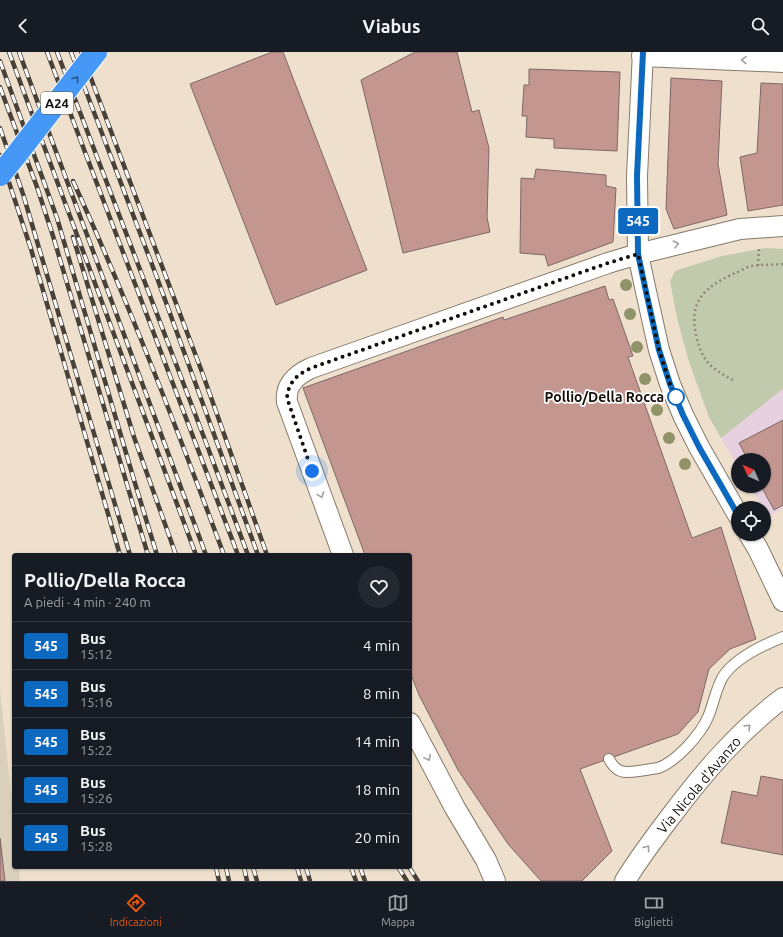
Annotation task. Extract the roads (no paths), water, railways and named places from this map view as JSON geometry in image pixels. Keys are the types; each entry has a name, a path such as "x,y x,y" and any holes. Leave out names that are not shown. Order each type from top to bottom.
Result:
{"highway":[{"name":"A24","path":"18,154 96,52"},
{"path":"0,175 18,154"},
{"path":"0,187 18,154"}],"street":[{"path":"731,503 699,447 670,384 659,350 638,254 637,176 643,54 783,62"},
{"path":"342,553 287,402 289,387 295,378 305,371 608,263 638,254 740,229 783,226"},
{"path":"753,542 783,569"},
{"path":"753,542 783,601"},
{"name":"Via Nicola d'Avanzo","path":"625,881 643,853 718,758 755,721 783,698"},
{"path":"412,727 444,788 486,860 495,881"}],"lane":[{"path":"609,759 618,770 627,772 658,768 668,761 687,747 697,736 708,719 719,684 724,674 733,665 764,646 783,637"}],"railway":[{"path":"9,52 195,553"},
{"path":"19,52 205,553"},
{"path":"47,52 237,553"},
{"path":"57,52 247,553"},
{"path":"71,52 156,275 257,553"},
{"path":"81,52 202,372 266,553"},
{"path":"0,61 57,218 156,553"},
{"path":"0,87 37,187 53,236 147,553"},
{"path":"0,128 23,194 129,553"},
{"path":"0,155 31,249 119,553"},
{"path":"73,181 133,320 223,553"},
{"path":"73,237 134,437 175,553"},
{"path":"216,869 219,881"},
{"path":"226,869 229,881"},
{"path":"244,869 247,881"},
{"path":"254,869 257,881"},
{"path":"298,869 301,881"},
{"path":"307,869 310,881"},
{"path":"352,869 356,881"},
{"path":"361,869 365,881"},
{"path":"399,869 407,881"},
{"path":"410,869 418,881"}],"place":[{"name":"Pollio/Della Rocca","path":"676,397"}]}
